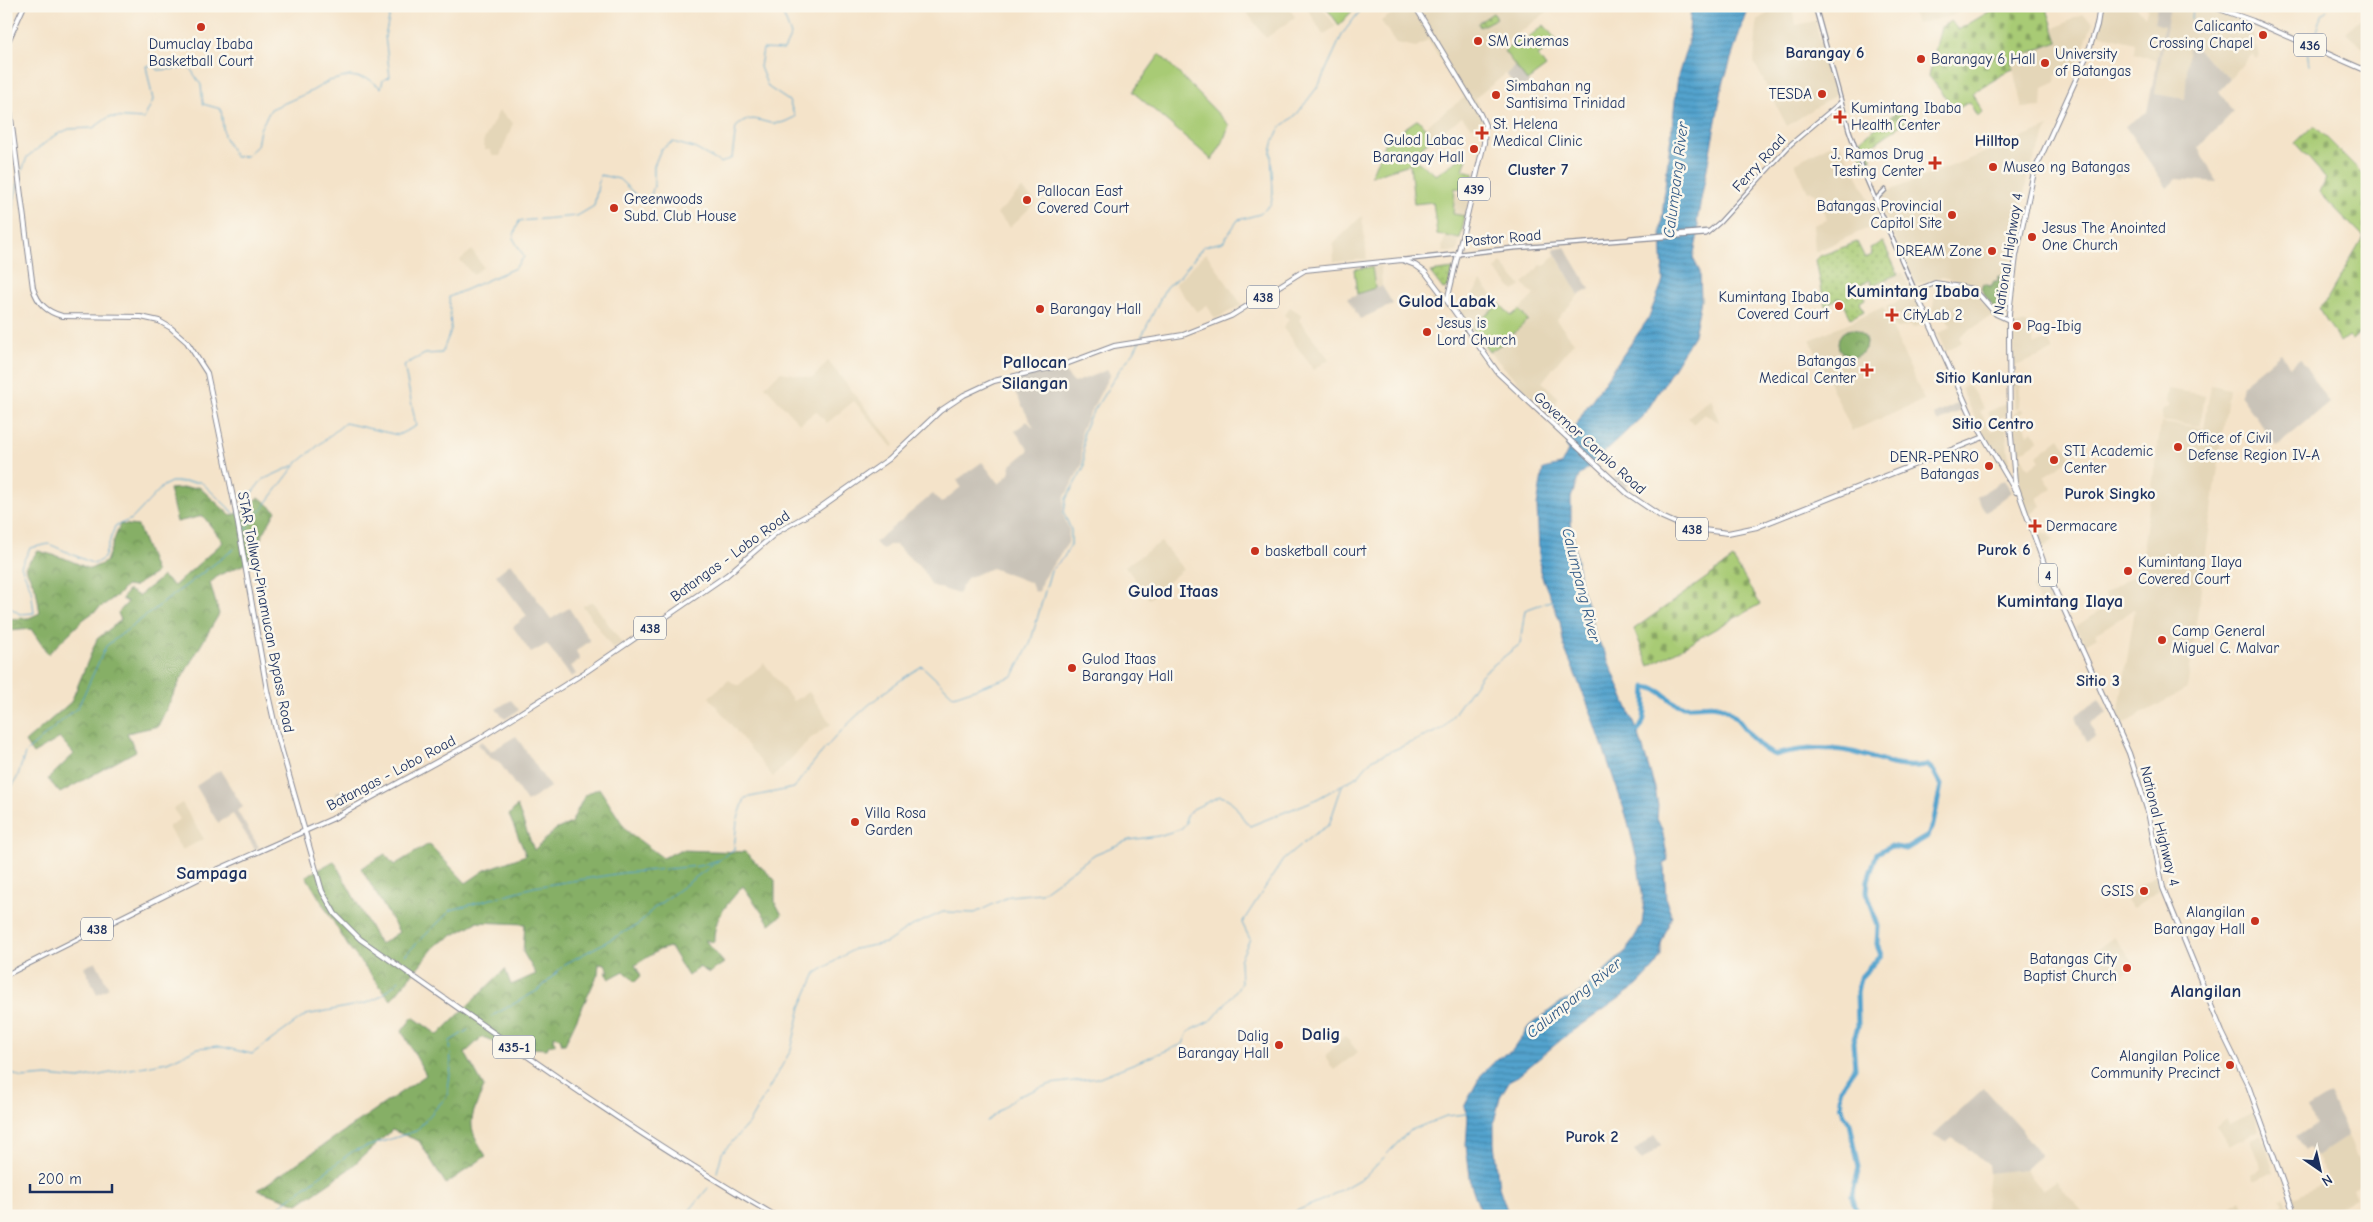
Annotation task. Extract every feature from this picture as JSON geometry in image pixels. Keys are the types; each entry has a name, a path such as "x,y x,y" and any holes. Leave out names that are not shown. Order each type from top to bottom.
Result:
{"main road":[{"path":"6,46 24,6"},
{"name":"439","path":"1415,6 1478,110 1485,125 1484,144 1448,300"},
{"path":"1815,6 1843,109 1872,195 1960,391 2018,496"},
{"name":"National Highway 4","path":"2100,6 2096,31 2088,53 2032,178 2016,259 2009,320 2010,424 2015,478 2018,496 2046,572 2121,732 2148,812 2163,888 2222,1032 2248,1085 2295,1216"},
{"name":"436","path":"2211,6 2255,22 2367,71"},
{"name":"STAR Tollway-Pinamucan Bypass Road","path":"6,80 33,288 37,299 47,310 62,316 141,317 159,321 171,328 191,347 207,373 234,502 271,710 326,899 340,921 353,934 594,1103 715,1181 776,1216"},
{"name":"Ferry Road","path":"1646,238 1709,231 1720,222 1798,137 1830,114 1841,102"},
{"name":"Ferry Road","path":"1830,114 1843,109"},
{"path":"1877,207 1878,197 1885,190"},
{"name":"Pastor Road","path":"1402,260 1460,253 1646,238"},
{"name":"Governor Carpio Road","path":"1402,260 1425,272 1448,300 1498,373 1597,467 1625,492 1662,518 1687,528 1728,533 1772,521 1984,437"},
{"name":"Batangas - Lobo Road","path":"6,975 199,879 344,812 477,740 587,671 727,575 784,527 818,509 889,459 940,411 960,397 994,381 1066,364 1114,346 1136,341 1176,337 1222,320 1306,270 1402,260"},
{"path":"1915,291 1935,282 1974,289 1996,314 2009,320"},
{"path":"2009,480 2015,478"}],"shaded area":[{"path":"1242,6 1288,6 1295,17 1266,38"},
{"path":"1306,6 1321,6 1336,26 1323,35"},
{"path":"1393,6 1555,6 1501,46 1516,66 1475,98 1485,118 1472,127 1462,117 1433,138 1424,127 1465,97 1428,40 1416,47 1396,43 1381,21 1396,11"},
{"path":"1778,6 1791,6 1796,25 1815,21 1835,95 1787,126 1754,62 1757,21"},
{"path":"1909,6 1971,6 1951,16 1917,24"},
{"path":"2103,6 2136,6 2145,17 2148,8 2144,6 2157,6 2154,23 2164,26 2157,61 2134,53 2135,43 2099,34"},
{"path":"2157,6 2170,6 2155,94 2185,99 2189,42 2230,79 2219,91 2233,112 2198,148 2217,182 2176,179 2167,188 2125,126 2147,112 2164,26 2154,23"},
{"path":"2170,6 2197,6 2250,23 2259,56 2256,59 2252,55 2230,79 2190,42 2185,99 2155,94"},
{"path":"2367,12 2367,45 2363,48 2346,32"},
{"name":"University of Batangas","path":"2082,14 2093,22 2076,67 2055,75 2056,82 2043,88 2042,107 2022,108 2011,59 2057,42 2053,29"},
{"path":"1516,66 1529,83 1519,91 1506,74"},
{"path":"499,111 513,123 500,156 493,156 490,150 485,150 483,142"},
{"name":"Batangas Provincial Capitol Site","path":"2049,127 2028,173 2008,277 2005,311 1998,312 1981,289 1971,283 1941,277 1916,284 1879,205 1886,192"},
{"path":"1831,144 1840,145 1845,152 1878,217 1874,219 1875,225 1815,252 1813,225 1827,220 1816,195 1811,191 1808,192 1795,163"},
{"path":"2116,162 2125,170 2118,178 2109,170"},
{"path":"1022,189 1036,202 1010,227 997,214"},
{"path":"1455,192 1470,195 1465,216 1453,214"},
{"path":"1362,216 1367,259 1334,262 1333,244"},
{"path":"1446,236 1460,239 1457,252 1443,252 1442,246"},
{"path":"1565,247 1590,289 1579,295 1554,252 1554,248"},
{"path":"472,250 483,267 473,275 460,260"},
{"path":"1206,253 1242,305 1215,319 1207,305 1197,312 1175,284"},
{"path":"1555,255 1579,295 1556,320 1574,342 1542,382 1557,396 1555,420 1489,352 1503,343 1528,320 1519,310 1534,295 1523,284 1541,265 1544,266"},
{"path":"1501,263 1521,286 1514,291 1495,270"},
{"path":"1381,266 1382,286 1375,288 1372,267"},
{"path":"1903,272 1910,289 1885,300 1876,284"},
{"path":"1481,282 1499,303 1472,328 1461,313"},
{"path":"1937,285 1970,291 1979,298 1993,315 1959,337 1962,342 1946,352 1938,334 1951,326 1945,317 1950,316 1950,312 1932,311"},
{"path":"1382,286 1393,304 1360,319 1347,298"},
{"path":"1913,294 1927,323 1913,328 1911,325 1896,329 1886,307"},
{"path":"1439,295 1443,300 1430,308 1427,303"},
{"path":"1290,307 1302,315 1299,320 1329,359 1314,370 1283,328 1289,319 1284,315"},
{"name":"Batangas Medical Center","path":"1883,307 1924,400 1852,431 1810,340"},
{"path":"2027,323 2034,345 2048,339 2053,351 2013,367 2013,326"},
{"path":"2281,353 2290,367 2300,358 2329,403 2277,446 2240,395 2242,385"},
{"path":"828,361 895,445 892,447 854,401 827,423 816,411 800,424 765,386 781,372 813,378"},
{"path":"1061,368 1074,383 1107,370 1110,374 1081,430 1082,465 1064,498 1063,514 1069,530 1068,543 1042,580 1039,592 1034,591 1031,583 992,568 967,578 958,594 931,585 924,571 896,545 889,545 882,550 875,542 933,494 941,503 961,487 957,480 982,462 999,484 1009,474 1011,465 1029,450 1015,431 1027,421 1034,428 1009,381"},
{"path":"2021,378 2022,386 2020,388 2019,408 2014,410 2014,381"},
{"path":"1968,384 1984,408 1980,411 1991,432 2006,424 2009,465 2004,467 1975,418 1961,388"},
{"name":"Camp General Miguel C. Malvar","path":"2211,385 2229,389 2187,689 2121,725 2118,717 2135,609 2095,634 2097,637 2085,644 2075,627 2110,604 2104,594 2135,574 2139,577 2161,423 2204,428"},
{"path":"2168,389 2205,395 2200,426 2161,421 2162,411 2169,406 2166,402"},
{"path":"1711,398 1719,422 1704,414 1693,424 1688,417"},
{"path":"1961,402 1965,409 1938,422 1934,415"},
{"path":"2006,403 2006,416 1994,422 1988,412"},
{"path":"2021,409 2023,412 2018,415 2020,418 2022,417 2028,434 2033,431 2039,440 2017,455 2014,412"},
{"path":"2060,438 2072,458 2044,476 2052,489 2037,498 2041,506 2028,515 2021,493 2016,460 2022,457 2028,468 2040,461 2037,456"},
{"path":"1618,470 1631,478 1625,489 1614,480"},
{"path":"2004,480 2012,492 1986,512 1976,497"},
{"path":"2043,532 2045,535 2048,533 2054,540 2041,549 2037,537"},
{"path":"1161,542 1183,569 1149,599 1125,566"},
{"path":"511,563 551,619 569,608 590,641 576,651 580,660 571,666 576,674 571,677 547,644 531,653 513,627 527,616 496,575"},
{"path":"2037,584 2039,586 2045,584 2053,601 2041,606 2032,587"},
{"path":"592,601 622,643 613,649 583,606"},
{"path":"764,663 793,701 809,692 831,724 810,739 773,777 709,697 729,680 739,685"},
{"path":"2099,699 2107,713 2090,723 2096,737 2086,742 2076,720 2077,714"},
{"path":"511,700 519,710 505,719 496,709"},
{"path":"516,736 550,787 527,802 499,762 489,757 478,744 482,741 490,752"},
{"path":"220,770 243,807 237,811 259,847 255,849 233,814 218,823 196,786"},
{"path":"344,789 353,803 344,808 335,793"},
{"path":"182,803 204,839 182,850 169,826 180,819 173,809"},
{"name":"GSIS","path":"2155,875 2159,890 2134,908 2123,897"},
{"path":"2114,937 2136,966 2115,981 2094,951"},
{"path":"96,962 109,988 97,994 84,967"},
{"path":"1345,1036 1358,1052 1334,1070 1326,1059 1326,1055 1335,1046 1335,1043"},
{"path":"1984,1088 2020,1128 2041,1156 2025,1169 1989,1173 1988,1164 1965,1146 1952,1138 1947,1142 1933,1135"},
{"path":"2330,1094 2348,1136 2316,1157 2309,1148 2305,1150 2296,1137 2316,1124 2306,1109"},
{"path":"2253,1112 2259,1130 2229,1146 2216,1126 2226,1119 2230,1124"},
{"path":"2262,1134 2274,1172 2254,1181 2251,1175 2261,1169 2250,1140"},
{"path":"1654,1135 1661,1145 1642,1161 1634,1151"},
{"path":"2348,1136 2367,1181 2353,1188 2357,1196 2323,1216 2300,1216 2292,1198 2330,1180 2316,1157"},
{"path":"2025,1169 2042,1190 2056,1180 2085,1216 1984,1216 1989,1173"},
{"path":"2283,1197 2290,1216 2271,1216 2270,1211 2282,1204 2279,1198"},
{"path":"2239,1199 2249,1216 2219,1216"}],"green space":[{"path":"1325,6 1357,6 1339,25"},
{"path":"1999,6 2046,6 2058,42 2012,59 2013,69 2001,74 2001,76 1972,93 1983,112 1977,116 1969,102 1957,109 1957,107 1954,108 1929,76 1941,27 1951,21 1958,30"},
{"path":"1493,13 1497,18 1480,27 1478,23"},
{"path":"1544,25 1558,42 1538,56 1546,67 1527,81 1504,51 1523,37 1525,40"},
{"path":"1160,54 1229,125 1223,142 1212,160 1133,92"},
{"path":"1900,109 1905,122 1870,147 1871,159 1864,164 1857,143"},
{"path":"1418,119 1433,138 1410,156 1436,175 1465,155 1467,158 1463,170 1474,173 1470,191 1455,188 1453,214 1465,216 1460,239 1437,234 1433,202 1414,204 1410,164 1371,176 1385,142"},
{"path":"2314,125 2367,178 2367,326 2352,340 2348,336 2340,342 2319,308 2326,301 2363,237 2319,192 2326,178 2295,143"},
{"path":"1857,242 1865,258 1872,255 1870,248 1883,242 1898,274 1872,285 1870,280 1858,286 1865,299 1860,302 1864,311 1851,318 1840,297 1825,306 1816,260 1820,256"},
{"path":"1372,267 1375,288 1357,294 1354,269"},
{"path":"1453,269 1448,287 1443,289 1430,272"},
{"path":"1999,276 2008,277 2006,309 2002,313 1995,310 1981,289 1983,284 1991,286 1994,281 1998,281"},
{"path":"1499,303 1511,316 1519,310 1528,320 1503,343 1489,352 1472,328"},
{"path":"1852,329 1862,333 1866,343 1862,353 1852,357 1842,353 1838,343 1842,333"},
{"path":"199,487 230,515 242,513 259,497 276,511 247,563 219,575 210,583 219,614 180,681 158,726 127,733 136,751 60,793 48,779 74,754 60,738 33,754 25,742 71,702 97,639 121,620 118,613 128,602 122,599 128,590 139,596 162,576 174,586 223,542 203,516 177,522 169,489"},
{"path":"120,524 138,526 156,573 133,587 126,586 119,594 84,619 48,654 31,629 9,631 6,619 29,618 40,613 36,589 25,567 38,551 64,558 90,569 106,562"},
{"path":"1733,559 1760,604 1649,666 1634,629"},
{"path":"599,788 627,831 663,858 680,850 745,852 775,880 775,902 782,915 770,924 743,886 722,911 714,933 714,942 705,940 724,963 709,973 699,967 688,976 670,947 659,950 635,965 641,976 635,982 624,971 609,979 606,972 609,971 605,964 599,963 598,974 565,1044 562,1044 560,1038 554,1036 555,1044 549,1045 547,1049 531,1048 519,1050 482,1037 465,1053 484,1087 475,1107 472,1129 486,1156 446,1184 419,1141 392,1130 349,1169 298,1204 258,1190 426,1075 402,1031 413,1017 438,1035 505,969 511,985 536,974 523,952 525,924 477,922 436,945 391,1000 348,946 306,876 334,861 380,945 399,932 361,868 385,854 394,865 429,844 466,883 485,870 526,855 509,815 517,806 534,850 555,830 571,823 585,795"}],"water":[{"name":"Calumpang River","path":"1691,6 1748,6 1723,84 1697,221 1699,230 1693,258 1700,272 1701,300 1694,335 1645,414 1579,476 1571,498 1571,522 1581,587 1591,615 1593,632 1605,653 1638,732 1655,788 1658,806 1657,819 1662,829 1668,860 1664,864 1666,900 1672,916 1661,944 1661,955 1654,968 1638,985 1562,1039 1518,1076 1510,1080 1500,1097 1494,1122 1494,1143 1499,1187 1509,1216 1482,1216 1471,1184 1466,1146 1468,1117 1464,1107 1481,1075 1498,1058 1512,1051 1529,1026 1557,1005 1581,992 1627,950 1642,924 1644,908 1638,863 1626,815 1592,715 1564,647 1560,621 1540,572 1537,506 1543,469 1561,465 1568,451 1566,445 1584,411 1648,319 1663,281 1661,229 1666,177 1678,76 1688,43"}],"waterway":[{"path":"20,177 27,157 54,136 69,129 93,128 109,117 144,119 153,100 146,66 154,65 158,70 190,68 201,85 203,104 221,109 224,136 235,157 246,156 257,146 260,129 271,109 310,92 329,81 350,76 369,79 381,88 383,80 390,77 385,36 392,6"},
{"path":"237,512 262,480 295,465 345,423 398,435 416,426 404,365 425,354 442,353 451,330 449,297 515,268 524,257 513,238 519,221 577,216 594,206 600,175 619,179 640,199 651,195 654,186 654,166 661,149 673,142 694,148 721,163 732,158 736,127 743,122 753,119 781,123 795,117 789,101 768,87 760,67 763,49 784,50 791,35 780,6"},
{"path":"492,1016 540,989 565,964 639,924 654,908 734,849 737,821 745,798 794,788 836,736 885,692 922,666 954,696 1013,676 1030,644 1051,570 1064,557 1071,544 1071,530 1064,513 1066,499 1084,467 1083,432 1088,420 1120,369 1134,352 1166,287 1179,277 1204,246 1223,242 1238,220 1260,214 1271,204 1273,193 1271,152 1279,129 1297,114 1319,85 1343,33 1364,6"},
{"path":"2191,20 2192,6"},
{"path":"2311,41 2320,19 2327,10"},
{"path":"2307,49 2309,65"},
{"path":"6,258 10,247 11,214 18,183"},
{"path":"246,530 294,467"},
{"path":"6,605 20,614 34,613 31,589 21,566 30,548 49,544 94,564 104,558 115,526 132,519 163,486 171,482 201,482 234,513"},
{"path":"27,751 78,707 106,646 234,549"},
{"path":"717,1172 722,1153 749,1123 791,1050 801,1007 816,973 854,949 886,943 910,927 943,912 975,913 1010,896 1041,893 1095,854 1129,840 1158,836 1181,829 1186,823 1186,816 1193,809 1220,796 1234,804 1250,826 1315,800 1358,776 1371,760 1444,728 1482,674 1520,644 1525,610 1553,600"},
{"path":"1633,735 1642,726 1644,720 1646,687 1653,688 1673,702 1683,706 1712,705 1723,707 1734,716 1760,746 1775,755 1797,750 1830,749 1852,752 1894,764 1909,766 1927,765 1933,770 1941,785 1933,825 1928,836 1906,849 1890,846 1877,853 1868,880 1867,892 1878,926 1877,945 1881,955 1860,978 1857,992 1858,1027 1853,1042 1855,1068 1840,1089 1841,1105 1844,1115 1850,1123 1859,1167 1852,1196 1858,1216"},
{"path":"6,797 17,778 25,754"},
{"path":"987,1121 1016,1097 1051,1084 1097,1078 1183,1044 1188,1032 1213,1019 1241,984 1240,960 1250,939 1242,923 1283,860 1313,835 1329,825 1342,786"},
{"path":"405,955 451,910 534,887 622,873 699,866 718,860"},
{"path":"6,1070 21,1078 47,1076 79,1079 167,1062 198,1048 218,1046 252,1054 306,1015 367,1003 382,996 399,980"},
{"path":"254,1216 277,1208 353,1151 416,1131 447,1096 451,1067 450,1041 468,1030"},
{"path":"1284,1216 1325,1199 1367,1175 1409,1131 1446,1116 1466,1114"},
{"path":"685,1216 708,1188"}],"place":[{"name":"Dumuclay Ibaba Basketball Court","path":"201,27"},
{"name":"Calicanto Crossing Chapel","path":"2263,35"},
{"name":"SM Cinemas","path":"1478,41"},
{"name":"Barangay 6 Hall","path":"1921,59"},
{"name":"University of Batangas","path":"2045,63"},
{"name":"TESDA","path":"1822,94"},
{"name":"Simbahan ng Santisima Trinidad","path":"1496,95"},
{"name":"Kumintang Ibaba Health Center","path":"1840,117"},
{"name":"St. Helena Medical Clinic","path":"1482,133"},
{"name":"Gulod Labac Barangay Hall","path":"1474,149"},
{"name":"J. Ramos Drug Testing Center","path":"1935,163"},
{"name":"Museo ng Batangas","path":"1993,167"},
{"name":"Pallocan East Covered Court","path":"1027,200"},
{"name":"Greenwoods Subd. Club House","path":"614,208"},
{"name":"Batangas Provincial Capitol Site","path":"1952,215"},
{"name":"Jesus The Anointed One Church","path":"2032,237"},
{"name":"DREAM Zone","path":"1992,251"},
{"name":"Kumintang Ibaba Covered Court","path":"1839,306"},
{"name":"Barangay Hall","path":"1040,309"},
{"name":"CityLab 2","path":"1892,315"},
{"name":"Pag-Ibig","path":"2017,326"},
{"name":"Jesus is Lord Church","path":"1427,332"},
{"name":"Batangas Medical Center","path":"1867,370"},
{"name":"Office of Civil Defense Region IV-A","path":"2178,447"},
{"name":"STI Academic Center","path":"2054,460"},
{"name":"DENR-PENRO Batangas","path":"1989,466"},
{"name":"Dermacare","path":"2035,526"},
{"name":"basketball court","path":"1255,551"},
{"name":"Kumintang Ilaya Covered Court","path":"2128,571"},
{"name":"Camp General Miguel C. Malvar","path":"2162,640"},
{"name":"Gulod Itaas Barangay Hall","path":"1072,668"},
{"name":"Villa Rosa Garden","path":"855,822"},
{"name":"GSIS","path":"2144,891"},
{"name":"Alangilan Barangay Hall","path":"2255,921"},
{"name":"Batangas City Baptist Church","path":"2127,968"},
{"name":"Dalig Barangay Hall","path":"1279,1045"},
{"name":"Alangilan Police Community Precinct","path":"2230,1065"}],"district":[{"name":"Barangay 6","path":"1825,53"},
{"name":"Hilltop","path":"1997,141"},
{"name":"Cluster 7","path":"1538,170"},
{"name":"Kumintang Ibaba","path":"1913,291"},
{"name":"Gulod Labak","path":"1447,301"},
{"name":"Pallocan Silangan","path":"1035,372"},
{"name":"Sitio Kanluran","path":"1984,378"},
{"name":"Sitio Centro","path":"1993,424"},
{"name":"Purok Singko","path":"2110,494"},
{"name":"Purok 6","path":"2004,550"},
{"name":"Gulod Itaas","path":"1173,591"},
{"name":"Kumintang Ilaya","path":"2060,601"},
{"name":"Sitio 3","path":"2098,681"},
{"name":"Sampaga","path":"212,873"},
{"name":"Alangilan","path":"2206,991"},
{"name":"Dalig","path":"1321,1034"},
{"name":"Purok 2","path":"1592,1137"}]}
